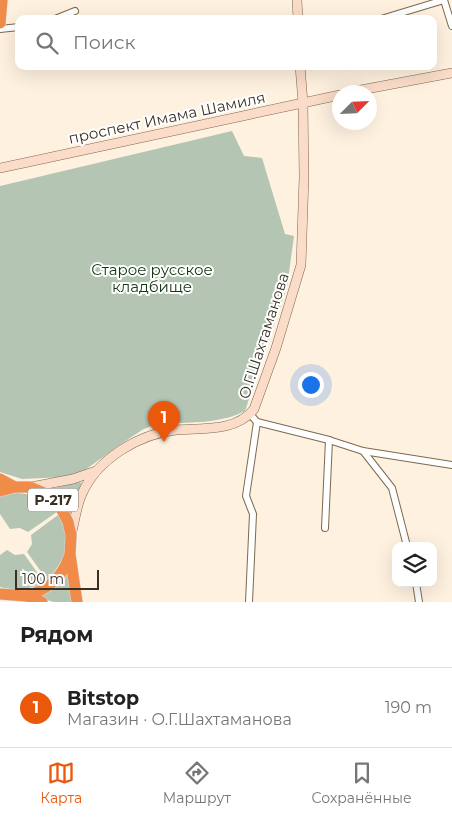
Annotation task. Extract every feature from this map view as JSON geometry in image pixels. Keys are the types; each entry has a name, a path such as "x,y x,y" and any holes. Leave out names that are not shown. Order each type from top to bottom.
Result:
{"highway":[{"path":"0,24 2,0"},
{"name":"Р-217","path":"0,479 16,487"},
{"name":"Р-217","path":"0,491 16,487 30,488 42,492 62,510 68,522 71,535 70,554 77,602"},
{"name":"Р-217","path":"27,596 49,586 59,577 66,566 70,554"},
{"name":"Р-217","path":"0,594 27,596 42,602"}],"main road":[{"path":"297,0 298,15"},
{"name":"О.Г.Шахтаманова","path":"96,472 138,441 159,432 214,428 239,422 254,409 276,348 301,265 304,177 303,103 300,70"},
{"path":"377,87 452,73"},
{"name":"проспект Имама Шамиля","path":"0,168 332,97"},
{"name":"Р-217","path":"30,488 96,472"},
{"name":"Р-217","path":"71,535 82,494 96,472"}],"street":[{"path":"394,15 444,0 452,26"},
{"path":"65,15 75,11"},
{"path":"0,29 15,27"},
{"path":"250,414 257,422 329,440 363,451 452,465"},
{"path":"249,602 253,514 246,496 257,422"},
{"path":"325,528 329,440"},
{"path":"363,451 392,488 406,542"},
{"path":"417,587 419,602"}],"green space":[{"name":"Старое русское кладбище","path":"232,131 244,156 262,158 285,234 294,236 287,287 245,411 237,415 204,422 178,423 166,403 155,404 158,423 142,430 85,470 65,477 22,479 0,472 0,186"},
{"path":"80,482 82,484 71,516 46,490"},
{"path":"17,493 39,498 57,512 28,532 20,528 10,529 0,514 0,496"},
{"path":"58,515 65,533 65,550 59,565 47,580 27,552 32,544 31,535"},
{"path":"7,550 15,555 24,554 44,582 22,589 0,587 0,555"},
{"path":"68,572 74,602 54,602 36,597 54,587"}],"place":[{"name":"Bitstop","path":"164,442"}]}
